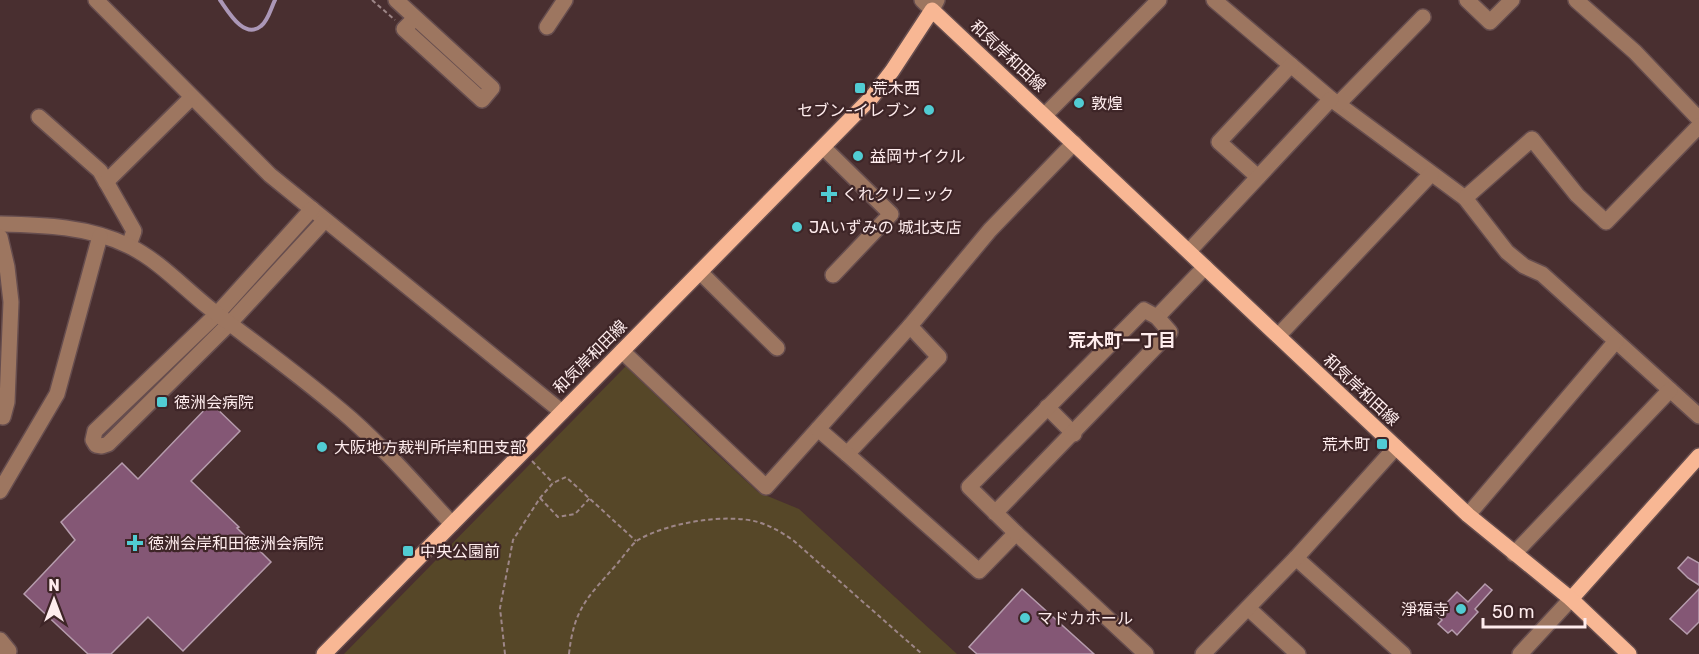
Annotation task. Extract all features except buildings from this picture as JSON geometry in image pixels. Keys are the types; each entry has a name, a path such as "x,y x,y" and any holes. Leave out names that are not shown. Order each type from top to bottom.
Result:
{"main road":[{"name":"和気岸和田線","path":"324,654 872,97 892,71 930,3 1074,143 1468,515 1571,599 1629,654"},
{"path":"1571,599 1699,456"}],"street":[{"path":"96,0 270,175 562,411"},
{"path":"396,0 410,24 482,100 492,88 410,24"},
{"path":"548,27 565,0"},
{"path":"1045,115 1159,0"},
{"path":"1214,0 1334,101 1465,198 1507,252 1524,266 1542,274 1699,416"},
{"path":"1467,0 1491,22 1512,0"},
{"path":"1576,0 1635,52 1699,119"},
{"path":"1189,251 1258,177 1334,101 1423,17"},
{"path":"1258,177 1219,142 1291,65"},
{"path":"106,182 191,98"},
{"path":"39,117 100,171 134,231 129,245"},
{"path":"1465,198 1532,139 1577,195 1606,222 1699,126"},
{"path":"622,351 766,487 910,326 990,230 1074,143"},
{"path":"824,147 891,214 833,275"},
{"path":"1278,336 1431,174"},
{"path":"312,209 224,318 108,444 102,447 96,445 93,440 95,431 224,318 325,220"},
{"path":"0,224 76,227 129,245 149,258 352,420 452,524"},
{"path":"0,491 57,394 100,236"},
{"path":"0,237 7,267 11,302 7,402 3,417"},
{"path":"1157,317 1205,267"},
{"path":"700,272 777,348"},
{"path":"995,513 1074,434 1170,332 1157,317 1144,310 969,487 995,513 1016,533 1146,654"},
{"path":"847,454 939,357 910,326"},
{"path":"1468,515 1616,341"},
{"path":"1514,554 1670,390"},
{"path":"1047,407 1074,434"},
{"path":"818,429 980,571 1016,533"},
{"path":"1203,654 1296,558 1396,447"},
{"path":"1296,558 1403,654"},
{"path":"1520,654 1571,599"},
{"path":"1248,608 1298,654"},
{"path":"0,640 9,651 6,654"}],"path":[{"path":"372,0 410,24"},
{"path":"531,461 553,483"},
{"path":"504,653 500,608 513,540 540,498 553,483 566,477 636,542"},
{"path":"540,498 558,517 575,514 590,498"},
{"path":"569,654 572,628 583,604 636,542 663,528 731,518 757,522 794,541 921,654"}],"shaded area":[{"path":"626,366 758,492 799,509 957,654 344,654"}],"waterway":[{"path":"220,0 232,17 243,27 249,29 255,29 263,24 275,0"}],"place":[{"name":"荒木西","path":"860,88"},
{"name":"敦煌","path":"1079,103"},
{"name":"セブン-イレブン","path":"929,110"},
{"name":"益岡サイクル","path":"858,156"},
{"name":"くれクリニック","path":"829,194"},
{"name":"JAいずみの 城北支店","path":"797,227"},
{"name":"徳洲会病院","path":"162,402"},
{"name":"荒木町","path":"1382,444"},
{"name":"大阪地方裁判所岸和田支部","path":"322,447"},
{"name":"徳洲会岸和田徳洲会病院","path":"135,543"},
{"name":"中央公園前","path":"408,551"},
{"name":"淨福寺","path":"1461,609"},
{"name":"マドカホール","path":"1025,618"}],"district":[{"name":"荒木町一丁目","path":"1122,341"}]}
